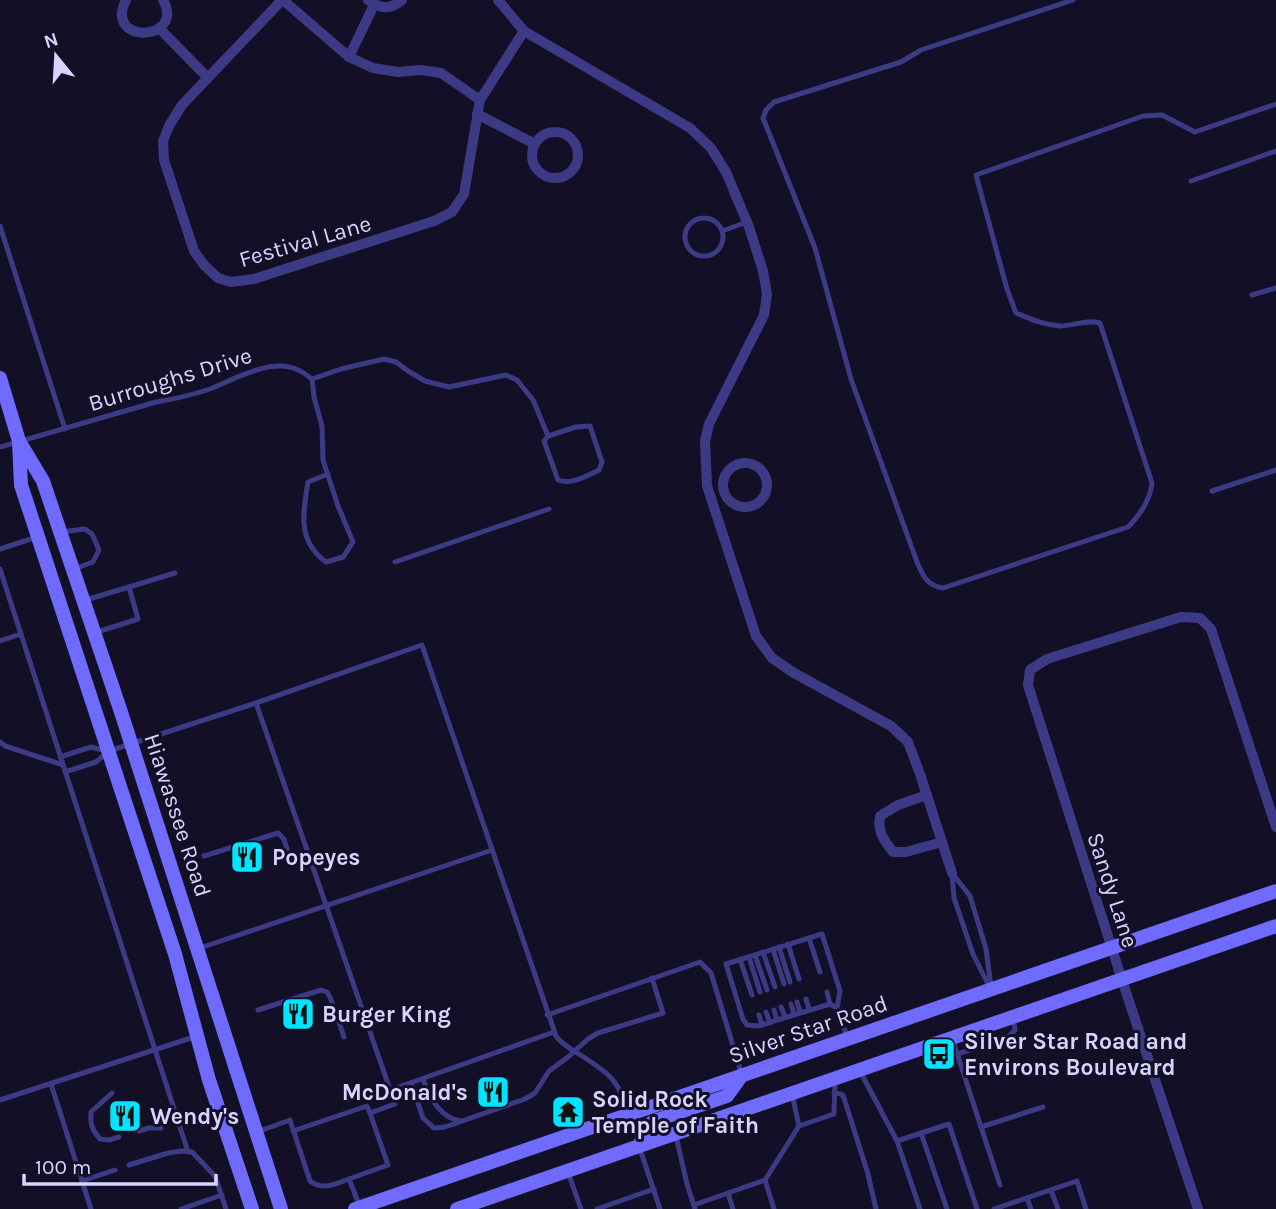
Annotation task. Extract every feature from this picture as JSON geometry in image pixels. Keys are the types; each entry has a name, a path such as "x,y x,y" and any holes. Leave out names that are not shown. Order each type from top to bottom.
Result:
{"main road":[{"name":"Hiawassee Road","path":"0,379 19,441 43,481 61,532 281,1209"},
{"name":"Hiawassee Road","path":"19,441 21,485 175,954 209,1080 252,1209"},
{"name":"Silver Star Road","path":"357,1208 1276,891"},
{"path":"459,1209 792,1093 834,1085 859,1070 1276,926"},
{"path":"639,1146 649,1125 654,1121 727,1096 742,1075"}],"street":[{"path":"126,0 122,11 124,20 128,27 143,34 152,33 164,22 167,13 163,0"},
{"path":"282,0 349,57 373,68 398,72 421,69 441,73 480,100"},
{"name":"Festival Lane","path":"282,0 182,105 163,141 164,160 194,251 218,278 231,282 254,279 434,221 452,212 464,194 480,100 524,31"},
{"path":"349,57 371,2 383,8 392,7 402,0"},
{"path":"498,0 524,31 690,128 711,148 726,172 747,222 763,271 767,294 764,315 709,424 705,441 707,486 756,636 772,658 793,673 891,726 908,742 952,873"},
{"path":"159,28 208,78"},
{"path":"477,114 535,144"},
{"path":"548,133 566,135 577,148 575,166 570,173 562,177 544,175 533,162 535,144 548,133"},
{"path":"747,463 760,469 764,475 764,496 753,505 739,506 725,494 724,477 733,467 747,463"},
{"path":"711,498 725,494"},
{"name":"Sandy Lane","path":"1198,1209 1028,685 1030,670 1047,659 1181,617 1200,618 1211,629 1276,827"},
{"path":"927,795 898,805 880,816 882,838 893,852 906,852 942,842"}],"lane":[{"path":"1073,0 921,50 901,62 774,102 765,110 763,118 815,248 851,379 917,562 925,580 935,587 943,588 1128,527 1140,515 1151,492 1152,483 1100,323 1093,321 1062,326 1036,322 1016,313 976,175 1143,116 1162,115 1195,132 1276,104"},
{"path":"1191,181 1276,150"},
{"path":"697,219 712,220 722,231 721,246 710,256 695,255 685,244 686,229 697,219"},
{"path":"722,231 747,222"},
{"name":"Burroughs Drive","path":"0,226 65,429"},
{"path":"1252,295 1276,288"},
{"path":"328,474 308,482 303,514 304,534 315,554 326,562 343,557 353,542 323,460 322,426 312,379 384,359 397,362 425,381 449,387 506,375 517,380 533,400 548,436"},
{"name":"Burroughs Drive","path":"0,447 210,389 252,371 274,366 297,369 312,379"},
{"path":"590,426 602,462 599,470 578,480 558,480 544,441 548,436 576,427 590,426"},
{"path":"1213,491 1276,470"},
{"path":"395,562 549,509"},
{"path":"61,532 85,529 92,534 99,550 93,562 73,569"},
{"path":"0,549 38,537"},
{"path":"0,569 188,1152"},
{"path":"83,601 175,573"},
{"path":"94,633 138,619 129,587"},
{"path":"0,641 21,634"},
{"path":"0,742 64,769 96,762 109,751 422,645 554,1032 558,1040 614,1079 630,1114"},
{"path":"257,703 395,1104 370,1113"},
{"path":"60,757 91,747 109,751"},
{"path":"204,856 275,833 282,836 291,863"},
{"path":"197,949 492,850"},
{"path":"952,873 970,896 986,949 992,989"},
{"path":"952,873 954,898 973,954 992,989"},
{"path":"837,1008 830,1004 762,1025 747,1025 726,964 822,934 840,991 837,1008 848,1039"},
{"path":"809,938 820,972"},
{"path":"788,944 799,979"},
{"path":"776,948 787,983"},
{"path":"763,952 775,987"},
{"path":"752,956 763,991"},
{"path":"740,959 752,995"},
{"path":"547,1015 700,962 711,973 742,1075"},
{"path":"411,1083 424,1118 430,1125 438,1128 525,1100 535,1093 549,1071 592,1036 663,1013 652,978"},
{"path":"258,1010 324,990 330,997 344,1037"},
{"path":"827,992 830,1004"},
{"path":"806,999 809,1009"},
{"path":"794,1003 797,1013"},
{"path":"781,1007 785,1017"},
{"path":"774,1010 777,1020"},
{"path":"766,1012 769,1023"},
{"path":"759,1015 762,1025"},
{"path":"957,1054 1007,1038 1014,1030 1013,1017"},
{"path":"390,1090 554,1032"},
{"path":"0,1100 197,1036"},
{"path":"952,1038 1000,1185"},
{"path":"859,1070 897,1141 920,1209"},
{"path":"423,1079 432,1102 447,1117 461,1122"},
{"path":"51,1084 91,1209"},
{"path":"676,1133 695,1207 765,1180 799,1126 834,1114 834,1085"},
{"path":"834,1085 842,1095 869,1174 876,1209"},
{"path":"112,1093 90,1112 90,1122 92,1130 100,1139 119,1137"},
{"path":"792,1093 799,1126"},
{"path":"256,1132 290,1120 293,1130 310,1181 318,1186 327,1187 388,1165 367,1106 293,1130"},
{"path":"981,1127 1043,1107"},
{"path":"897,1141 949,1124 977,1209"},
{"path":"139,1131 162,1128"},
{"path":"922,1133 947,1209"},
{"path":"639,1146 660,1209"},
{"path":"129,1165 168,1153 192,1152 215,1176 226,1209"},
{"path":"82,1181 115,1170"},
{"path":"568,1171 581,1209"},
{"path":"349,1179 357,1208"},
{"path":"765,1180 774,1209"},
{"path":"994,1209 1077,1181 1086,1209"},
{"path":"597,1209 654,1189"},
{"path":"1051,1190 1058,1209"},
{"path":"728,1193 733,1209"},
{"path":"181,1209 222,1195"},
{"path":"1027,1198 1031,1209"}],"place":[{"name":"Popeyes","path":"247,857"},
{"name":"Burger King","path":"298,1014"},
{"name":"Silver Star Road and Environs Boulevard","path":"939,1054"},
{"name":"McDonald's","path":"493,1092"},
{"name":"Solid Rock Temple of Faith","path":"568,1112"},
{"name":"Wendy's","path":"125,1116"}]}
